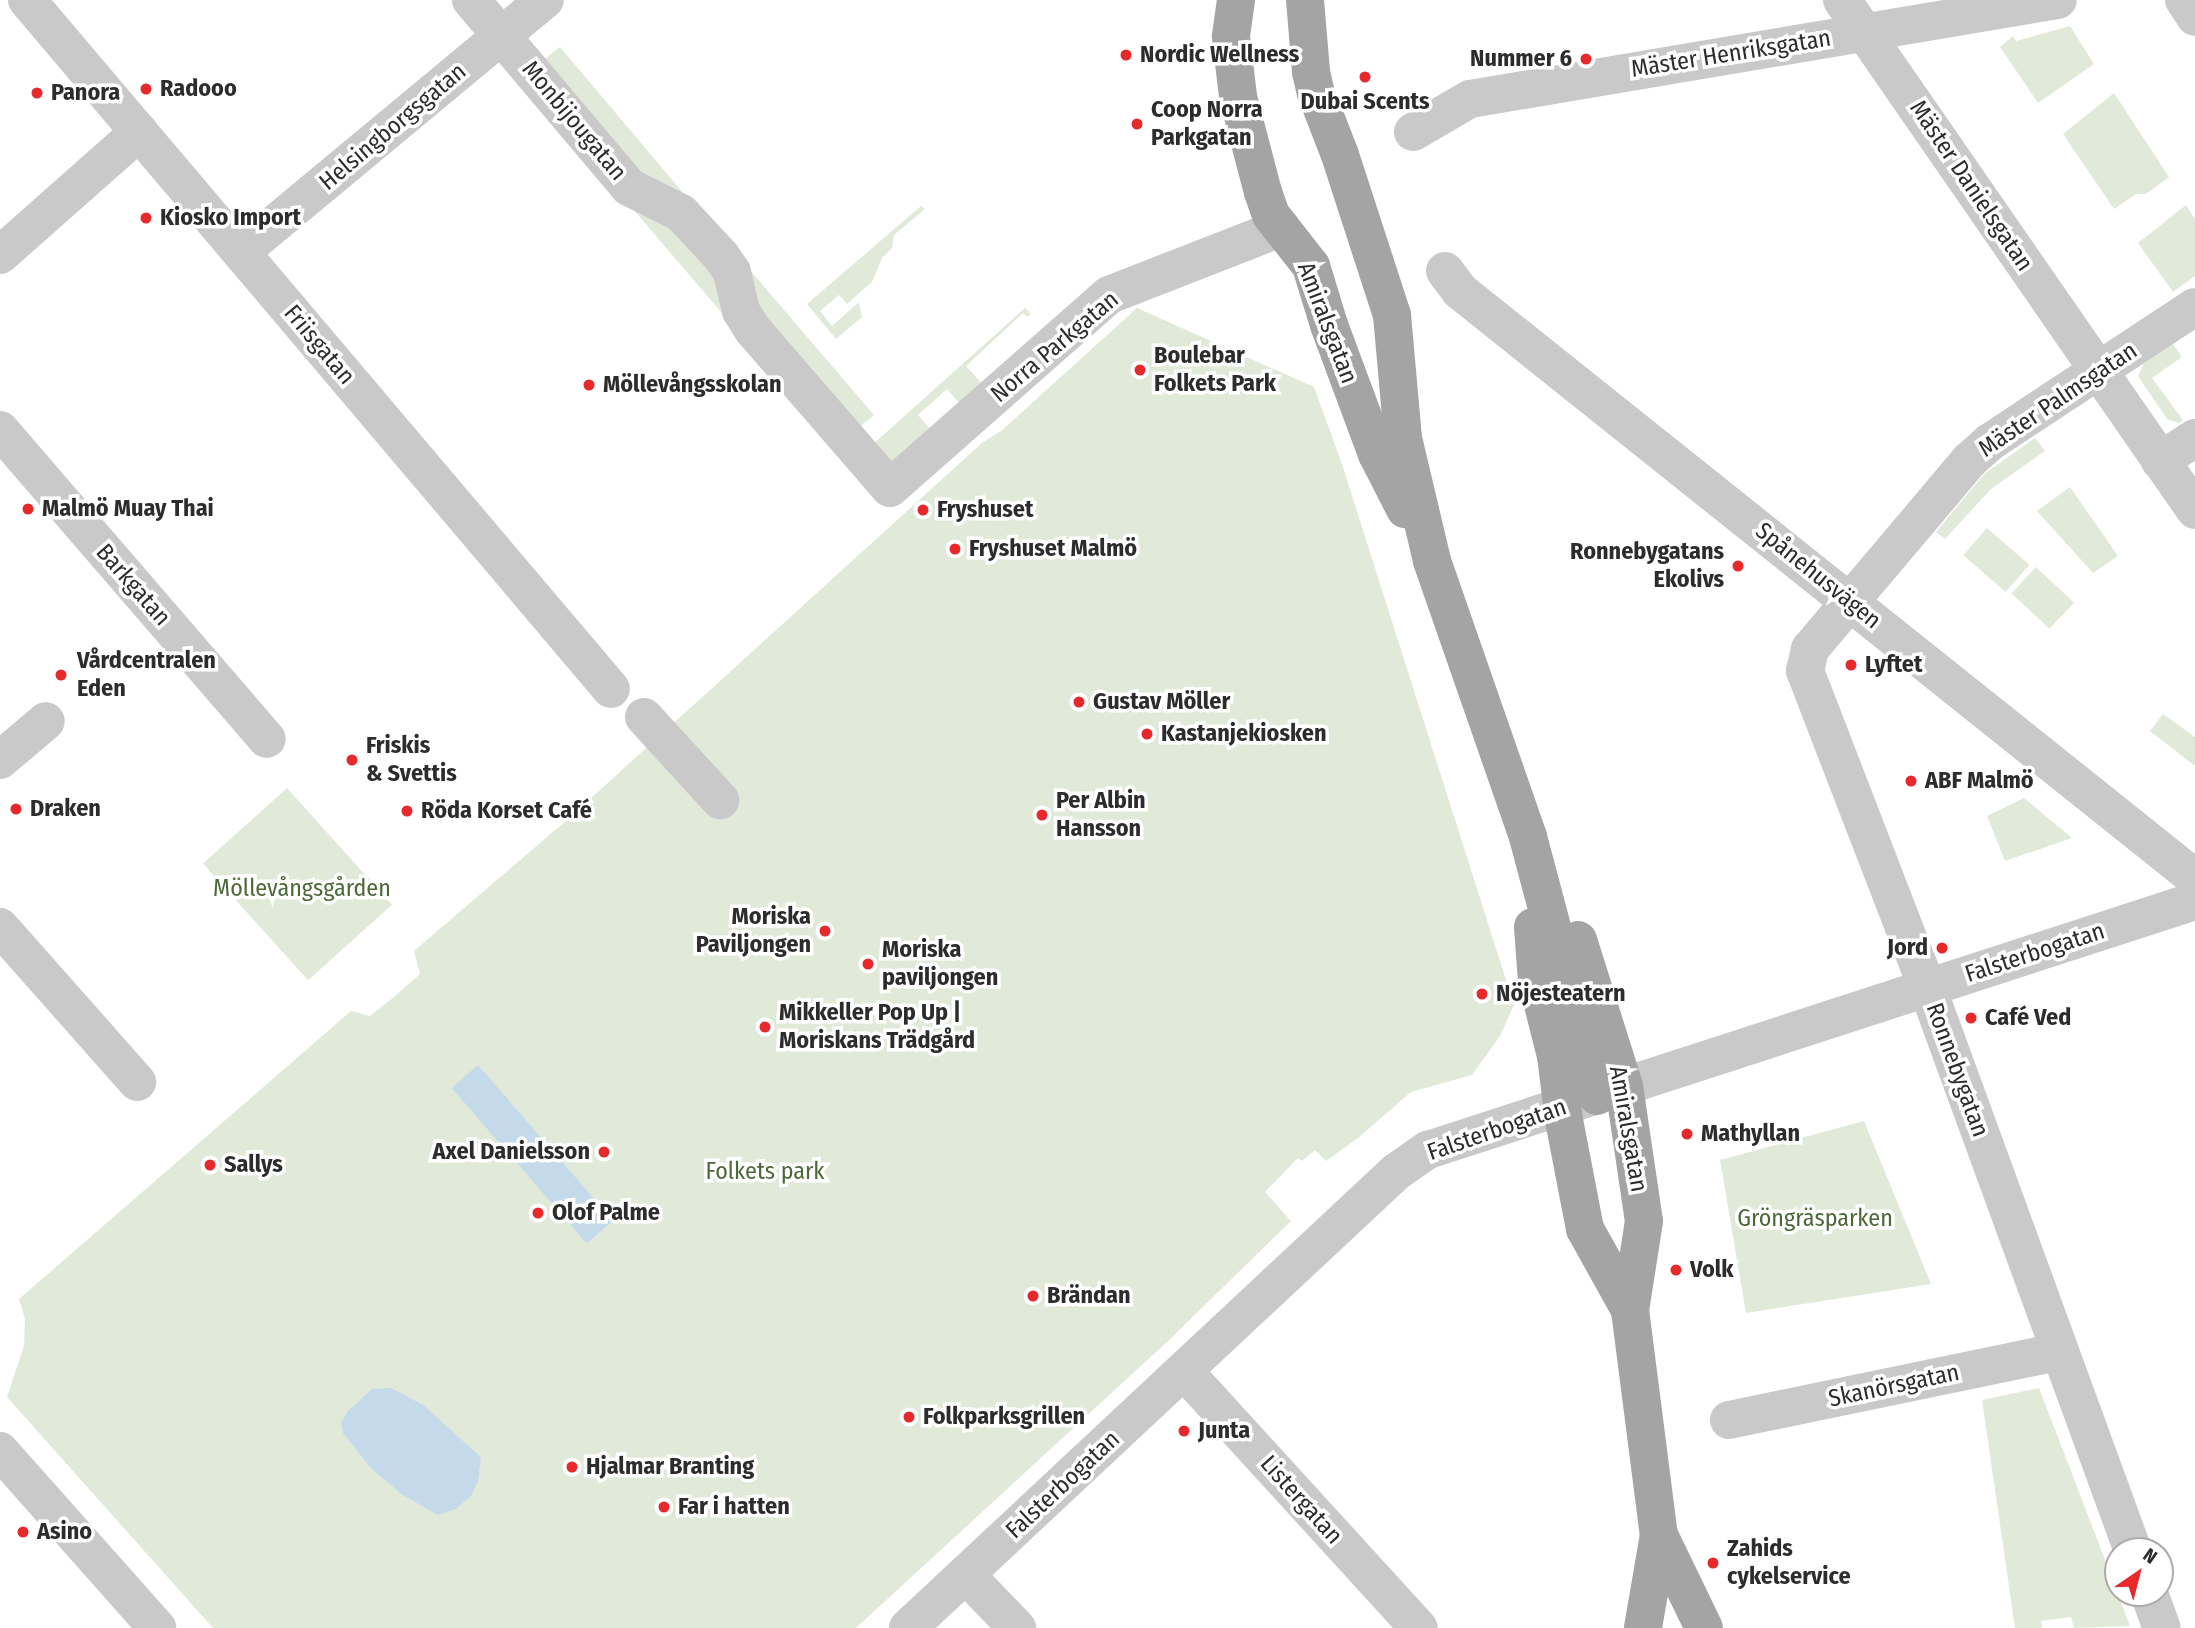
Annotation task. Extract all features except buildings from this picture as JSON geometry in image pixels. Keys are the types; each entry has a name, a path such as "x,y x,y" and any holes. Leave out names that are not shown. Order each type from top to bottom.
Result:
{"main road":[{"name":"Amiralsgatan","path":"1236,0 1231,37 1238,97 1271,215 1311,266 1329,325 1377,454 1432,561"},
{"name":"Amiralsgatan","path":"1305,0 1311,72 1316,93 1340,155 1392,315 1403,438 1432,561 1528,837 1584,953 1594,1097 1585,1229 1630,1310"},
{"name":"Amiralsgatan","path":"1528,837 1536,981 1556,1056 1594,1097 1644,1222 1630,1310 1659,1535 1643,1628"},
{"name":"Amiralsgatan","path":"1659,1535 1704,1628"}],"street":[{"name":"Friisgatan","path":"27,0 611,689"},
{"name":"Monbijougatan","path":"471,0 629,187 681,212 721,256 732,272 741,311 753,330 890,488"},
{"name":"Helsingborgsgatan","path":"241,252 545,0"},
{"name":"Mäster Danielsgatan","path":"1842,0 1867,32 2098,373 2195,510"},
{"name":"Mäster Henriksgatan","path":"1413,132 1470,99 2057,0"},
{"path":"2184,0 2195,17"},
{"path":"0,255 139,132"},
{"name":"Norra Parkgatan","path":"890,488 1109,295 1281,228"},
{"name":"Spånehusvägen","path":"1445,271 1460,291 2195,878"},
{"name":"Mäster Palmsgatan","path":"1850,601 1970,460 1990,442 2195,307"},
{"name":"Barkgatan","path":"0,430 267,738"},
{"path":"2160,461 2195,438"},
{"name":"Ronnebygatan","path":"1850,601 1810,649 1805,671 1927,987 2128,1537"},
{"path":"644,717 720,800"},
{"path":"0,761 46,721"},
{"name":"Falsterbogatan","path":"908,1628 1396,1172 1429,1150 2195,901"},
{"path":"0,926 137,1082"},
{"name":"Skanörsgatan","path":"1729,1420 2058,1352"},
{"name":"Listergatan","path":"1184,1371 1419,1628"},
{"path":"0,1451 157,1628"},
{"path":"966,1576 1017,1628"},
{"path":"2154,1607 2162,1628"}],"green space":[{"path":"2070,26 2094,64 2038,103 2000,47 2013,36 2016,41"},
{"path":"560,47 690,201 648,183 541,62"},
{"path":"2114,93 2169,177 2146,194 2136,194 2114,209 2063,134"},
{"path":"2186,205 2195,219 2195,276 2173,292 2138,243"},
{"path":"921,206 925,209 894,235 892,248 882,258 872,282 847,304 839,295 820,311 832,326 859,302 862,317 836,339 807,304"},
{"path":"632,208 675,224 718,274 733,326"},
{"path":"743,262 874,415 857,429 764,324"},
{"path":"1025,308 1031,314 1027,317 1023,313 966,366 982,384 960,404 947,389 918,415 932,431 894,460 889,461 871,446"},
{"name":"Folkets park","path":"1137,308 1314,387 1341,461 1514,1005 1500,1036 1472,1075 1411,1092 1358,1138 1326,1161 1315,1150 1302,1161 1298,1158 1265,1192 1291,1221 1167,1342 856,1628 213,1628 7,1397 24,1346 25,1319 19,1299 351,1011 370,1016 420,974 414,951 568,819 983,442 1001,431"},
{"path":"2173,344 2182,357 2152,378 2183,420 2179,423 2167,419 2138,376 2144,363"},
{"path":"2035,438 2045,451 1991,489 1945,539 1936,532 1984,474"},
{"path":"2070,487 2118,556 2093,573 2037,511"},
{"path":"1987,528 2029,565 2006,592 1963,555"},
{"path":"2036,567 2074,602 2049,629 2011,593"},
{"path":"2163,714 2195,737 2195,766 2150,731"},
{"name":"Möllevångsgården","path":"287,788 392,905 308,980 203,864"},
{"path":"2024,798 2072,838 2005,861 1987,816"},
{"name":"Gröngräsparken","path":"1864,1121 1931,1284 1746,1313 1720,1160"},
{"path":"2039,1388 2104,1558 2104,1607 2123,1607 2130,1626 2074,1628 2071,1617 2041,1621 2042,1628 2015,1628 1982,1400"}],"water":[{"path":"478,1065 613,1220 587,1243 452,1088"},
{"path":"391,1388 423,1405 481,1457 478,1481 471,1496 456,1509 438,1515 401,1494 370,1467 343,1433 341,1422 347,1412 372,1389"}],"place":[{"name":"Nordic Wellness","path":"1126,55"},
{"name":"Nummer 6","path":"1586,59"},
{"name":"Dubai Scents","path":"1365,77"},
{"name":"Radooo","path":"146,89"},
{"name":"Panora","path":"37,93"},
{"name":"Coop Norra Parkgatan","path":"1137,124"},
{"name":"Kiosko Import","path":"146,218"},
{"name":"Boulebar Folkets Park","path":"1140,370"},
{"name":"Möllevångsskolan","path":"589,385"},
{"name":"Malmö Muay Thai","path":"28,509"},
{"name":"Fryshuset","path":"923,510"},
{"name":"Fryshuset Malmö","path":"955,549"},
{"name":"Ronnebygatans Ekolivs","path":"1738,566"},
{"name":"Lyftet","path":"1851,665"},
{"name":"Vårdcentralen Eden","path":"61,675"},
{"name":"Gustav Möller","path":"1079,702"},
{"name":"Kastanjekiosken","path":"1147,734"},
{"name":"Friskis & Svettis","path":"352,760"},
{"name":"ABF Malmö","path":"1911,781"},
{"name":"Draken","path":"16,809"},
{"name":"Röda Korset Café","path":"407,811"},
{"name":"Per Albin Hansson","path":"1042,815"},
{"name":"Moriska Paviljongen","path":"825,931"},
{"name":"Jord","path":"1942,948"},
{"name":"Moriska paviljongen","path":"868,964"},
{"name":"Nöjesteatern","path":"1482,994"},
{"name":"Café Ved","path":"1971,1018"},
{"name":"Mikkeller Pop Up | Moriskans Trädgård","path":"765,1027"},
{"name":"Mathyllan","path":"1687,1134"},
{"name":"Axel Danielsson","path":"604,1152"},
{"name":"Sallys","path":"210,1165"},
{"name":"Olof Palme","path":"538,1213"},
{"name":"Volk","path":"1676,1270"},
{"name":"Brändan","path":"1033,1296"},
{"name":"Folkparksgrillen","path":"909,1417"},
{"name":"Junta","path":"1184,1431"},
{"name":"Hjalmar Branting","path":"572,1467"},
{"name":"Far i hatten","path":"664,1507"},
{"name":"Asino","path":"23,1532"},
{"name":"Zahids cykelservice","path":"1713,1563"}]}
